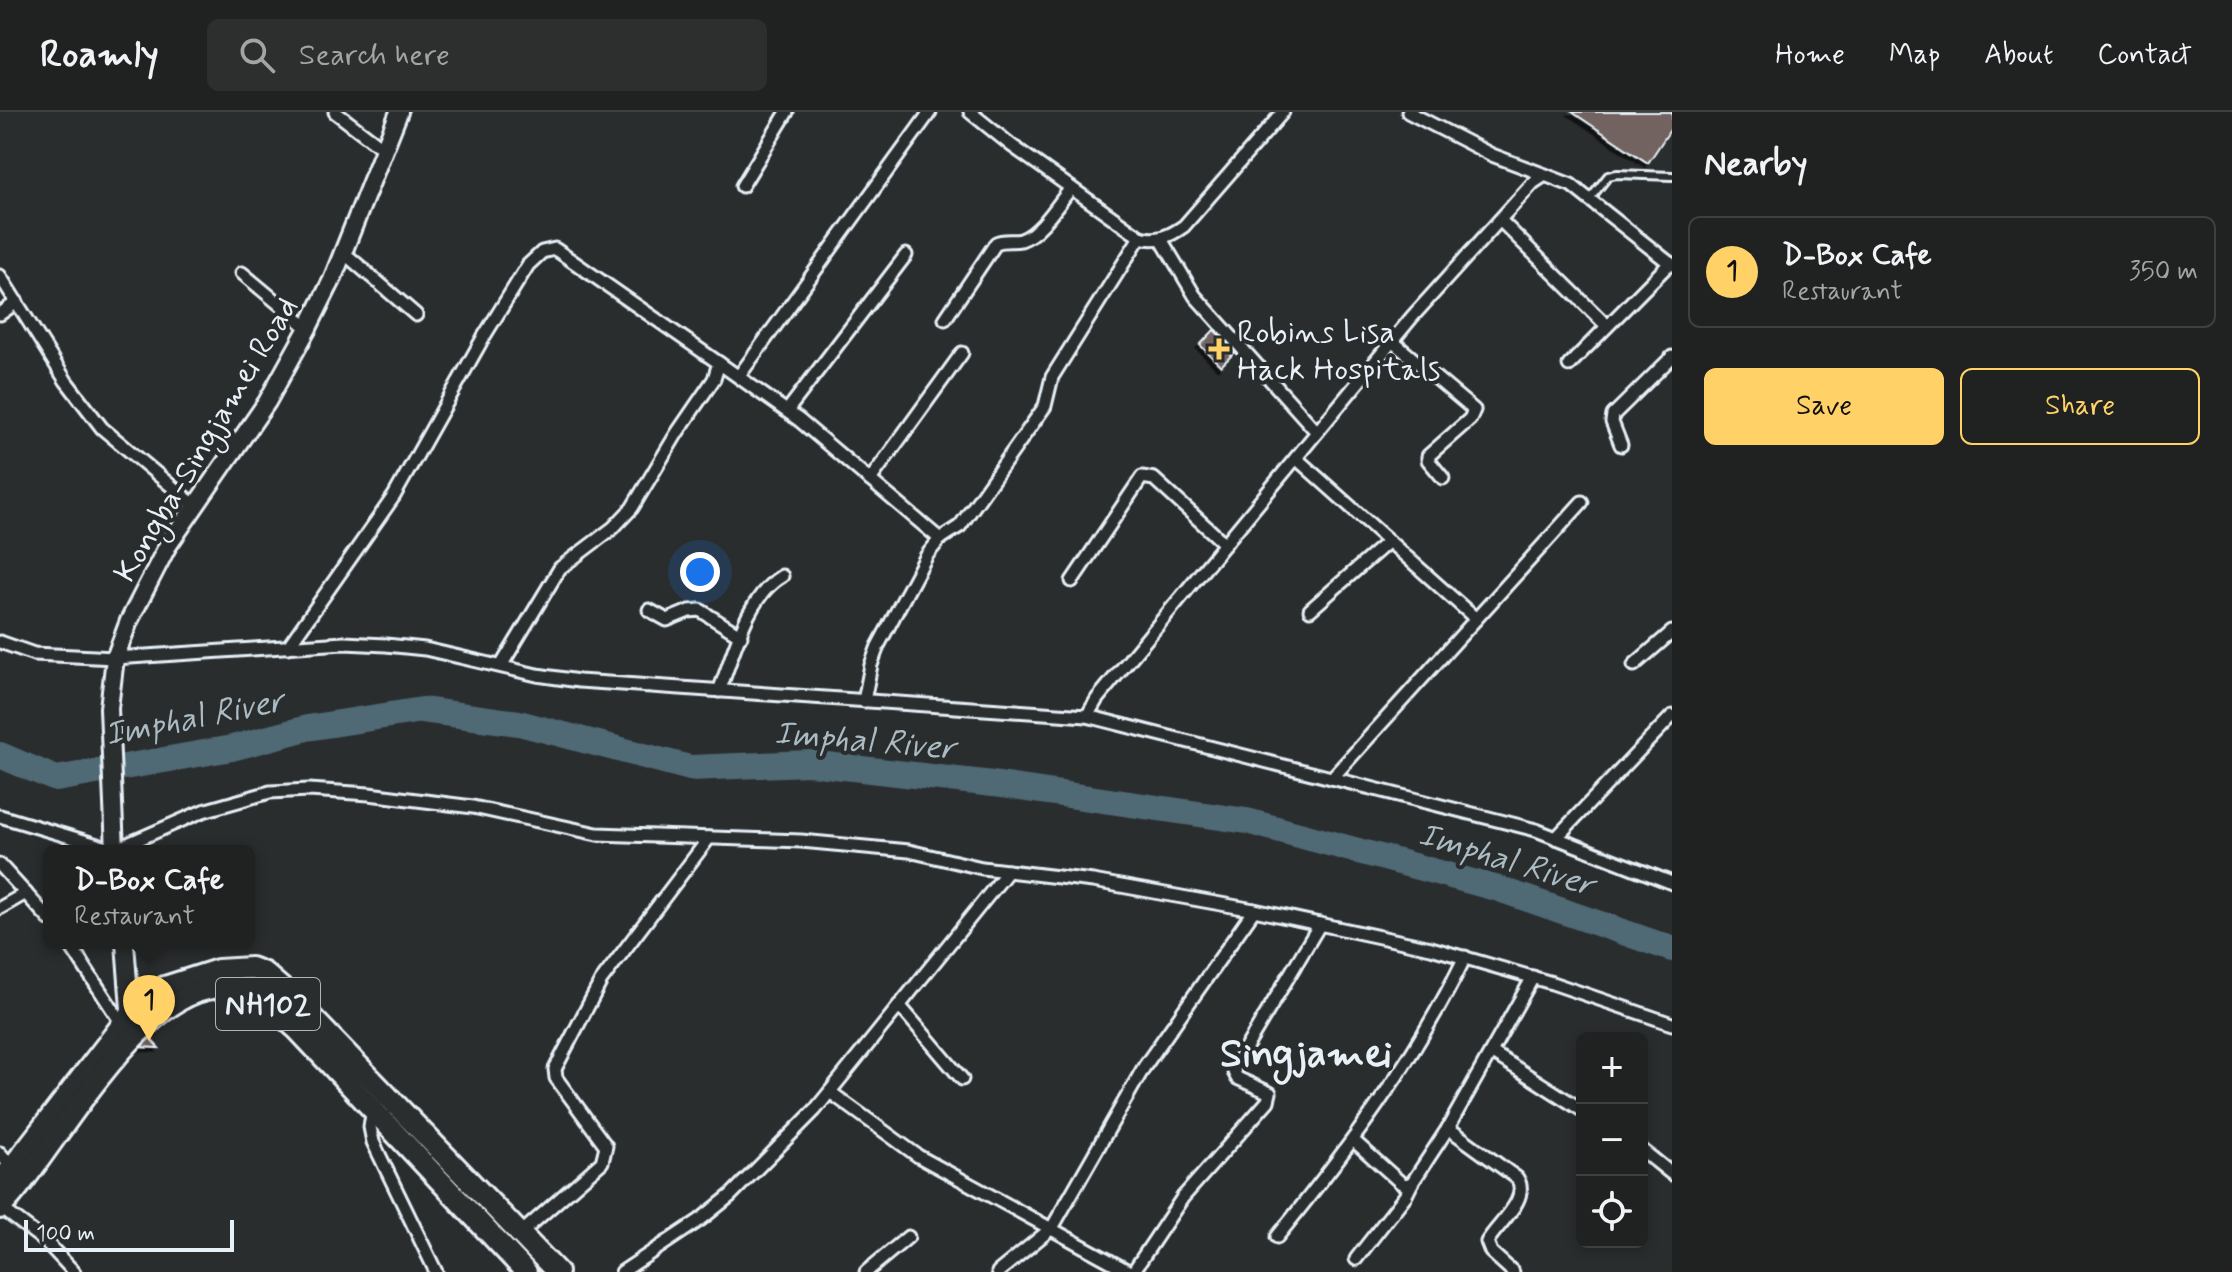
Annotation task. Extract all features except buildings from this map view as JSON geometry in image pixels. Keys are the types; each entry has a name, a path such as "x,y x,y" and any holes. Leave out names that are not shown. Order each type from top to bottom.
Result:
{"highway":[{"name":"NH102","path":"0,1208 150,997 180,980 218,970 251,968 277,983 557,1272"},
{"name":"NH102","path":"4,1168 128,1026 145,1023 186,995 206,988 226,987 248,992 268,1004 297,1029 526,1272"}],"street":[{"path":"335,112 385,150"},
{"name":"Kongba-Singjamei Road","path":"114,845 109,708 115,658 129,621 167,547 267,402 308,328 343,252 399,112"},
{"path":"742,186 787,112"},
{"path":"739,376 930,112"},
{"path":"970,112 1140,237 1161,239 1173,234 1193,218 1283,112"},
{"path":"1408,112 1492,155 1571,185 1671,264 1569,365"},
{"path":"1087,716 1097,699 1392,341 1533,183 1545,175"},
{"path":"945,319 996,243 999,240 1023,239 1032,234 1071,188"},
{"path":"1500,220 1607,326"},
{"path":"864,701 878,646 927,555 940,539 960,526 1045,406 1052,377 1140,237"},
{"path":"1161,239 1195,296 1317,432"},
{"path":"288,647 394,496 528,265 549,249 561,253 787,411 940,539"},
{"path":"343,252 416,315"},
{"path":"787,411 906,255"},
{"path":"242,273 308,328"},
{"path":"0,276 66,381 102,428 194,505"},
{"path":"0,314 17,302"},
{"path":"1392,341 1474,410 1470,419 1428,456 1443,478"},
{"path":"870,480 962,353"},
{"path":"1621,445 1612,422 1613,415 1672,357"},
{"path":"501,666 560,568 613,528 632,508 714,379 719,363"},
{"path":"1296,458 1476,619"},
{"path":"1072,581 1142,477 1154,479 1225,544"},
{"path":"1332,778 1582,502"},
{"path":"1310,610 1389,541"},
{"path":"719,691 760,593 782,576"},
{"path":"649,610 667,620 700,610 741,636"},
{"path":"1634,665 1672,632"},
{"path":"0,642 34,654 115,658 344,643 386,645 425,649 579,681 1087,716 1556,838 1672,883"},
{"path":"1556,838 1672,716"},
{"path":"125,845 203,811 270,792 309,790 473,807 597,834 801,841 909,851 982,868 1093,881 1320,924 1465,957 1672,1024"},
{"path":"0,816 97,845"},
{"path":"520,1234 602,1162 606,1146 556,1078 555,1069 601,981 709,838"},
{"path":"0,865 43,912"},
{"path":"622,1272 730,1196 815,1110 1008,871"},
{"path":"0,908 26,893"},
{"path":"998,1272 1052,1228 1144,1067 1254,910"},
{"path":"830,1092 918,1156 1132,1272 1183,1197 1270,1096 1266,1090 1237,1078 1235,1066 1320,924"},
{"path":"73,949 128,1026"},
{"path":"125,949 128,1026"},
{"path":"1277,1237 1353,1140 1404,1068 1440,1009 1465,957"},
{"path":"1356,1259 1406,1195 1448,1128 1533,977"},
{"path":"899,1005 962,1079"},
{"path":"1491,1052 1576,1106"},
{"path":"379,1090 370,1127 373,1142 436,1272"},
{"path":"1448,1128 1521,1184 1520,1197 1487,1242 1491,1252 1513,1272"},
{"path":"1353,1140 1401,1183 1412,1183"},
{"path":"1648,1155 1672,1174"},
{"path":"0,1208 46,1242 74,1272"},
{"path":"866,1272 908,1237"}],"lane":[{"path":"1589,200 1608,176 1672,176"}],"waterway":[{"name":"Imphal River","path":"0,755 56,779 232,748 307,728 422,710 519,723 690,768 809,763 993,784 1247,821 1499,889 1672,949"}],"place":[{"name":"Robins Lisa Hack Hospitals","path":"1219,349"},
{"name":"D-Box Cafe","path":"149,1041"}],"district":[{"name":"Singjamei","path":"1306,1052"}]}
